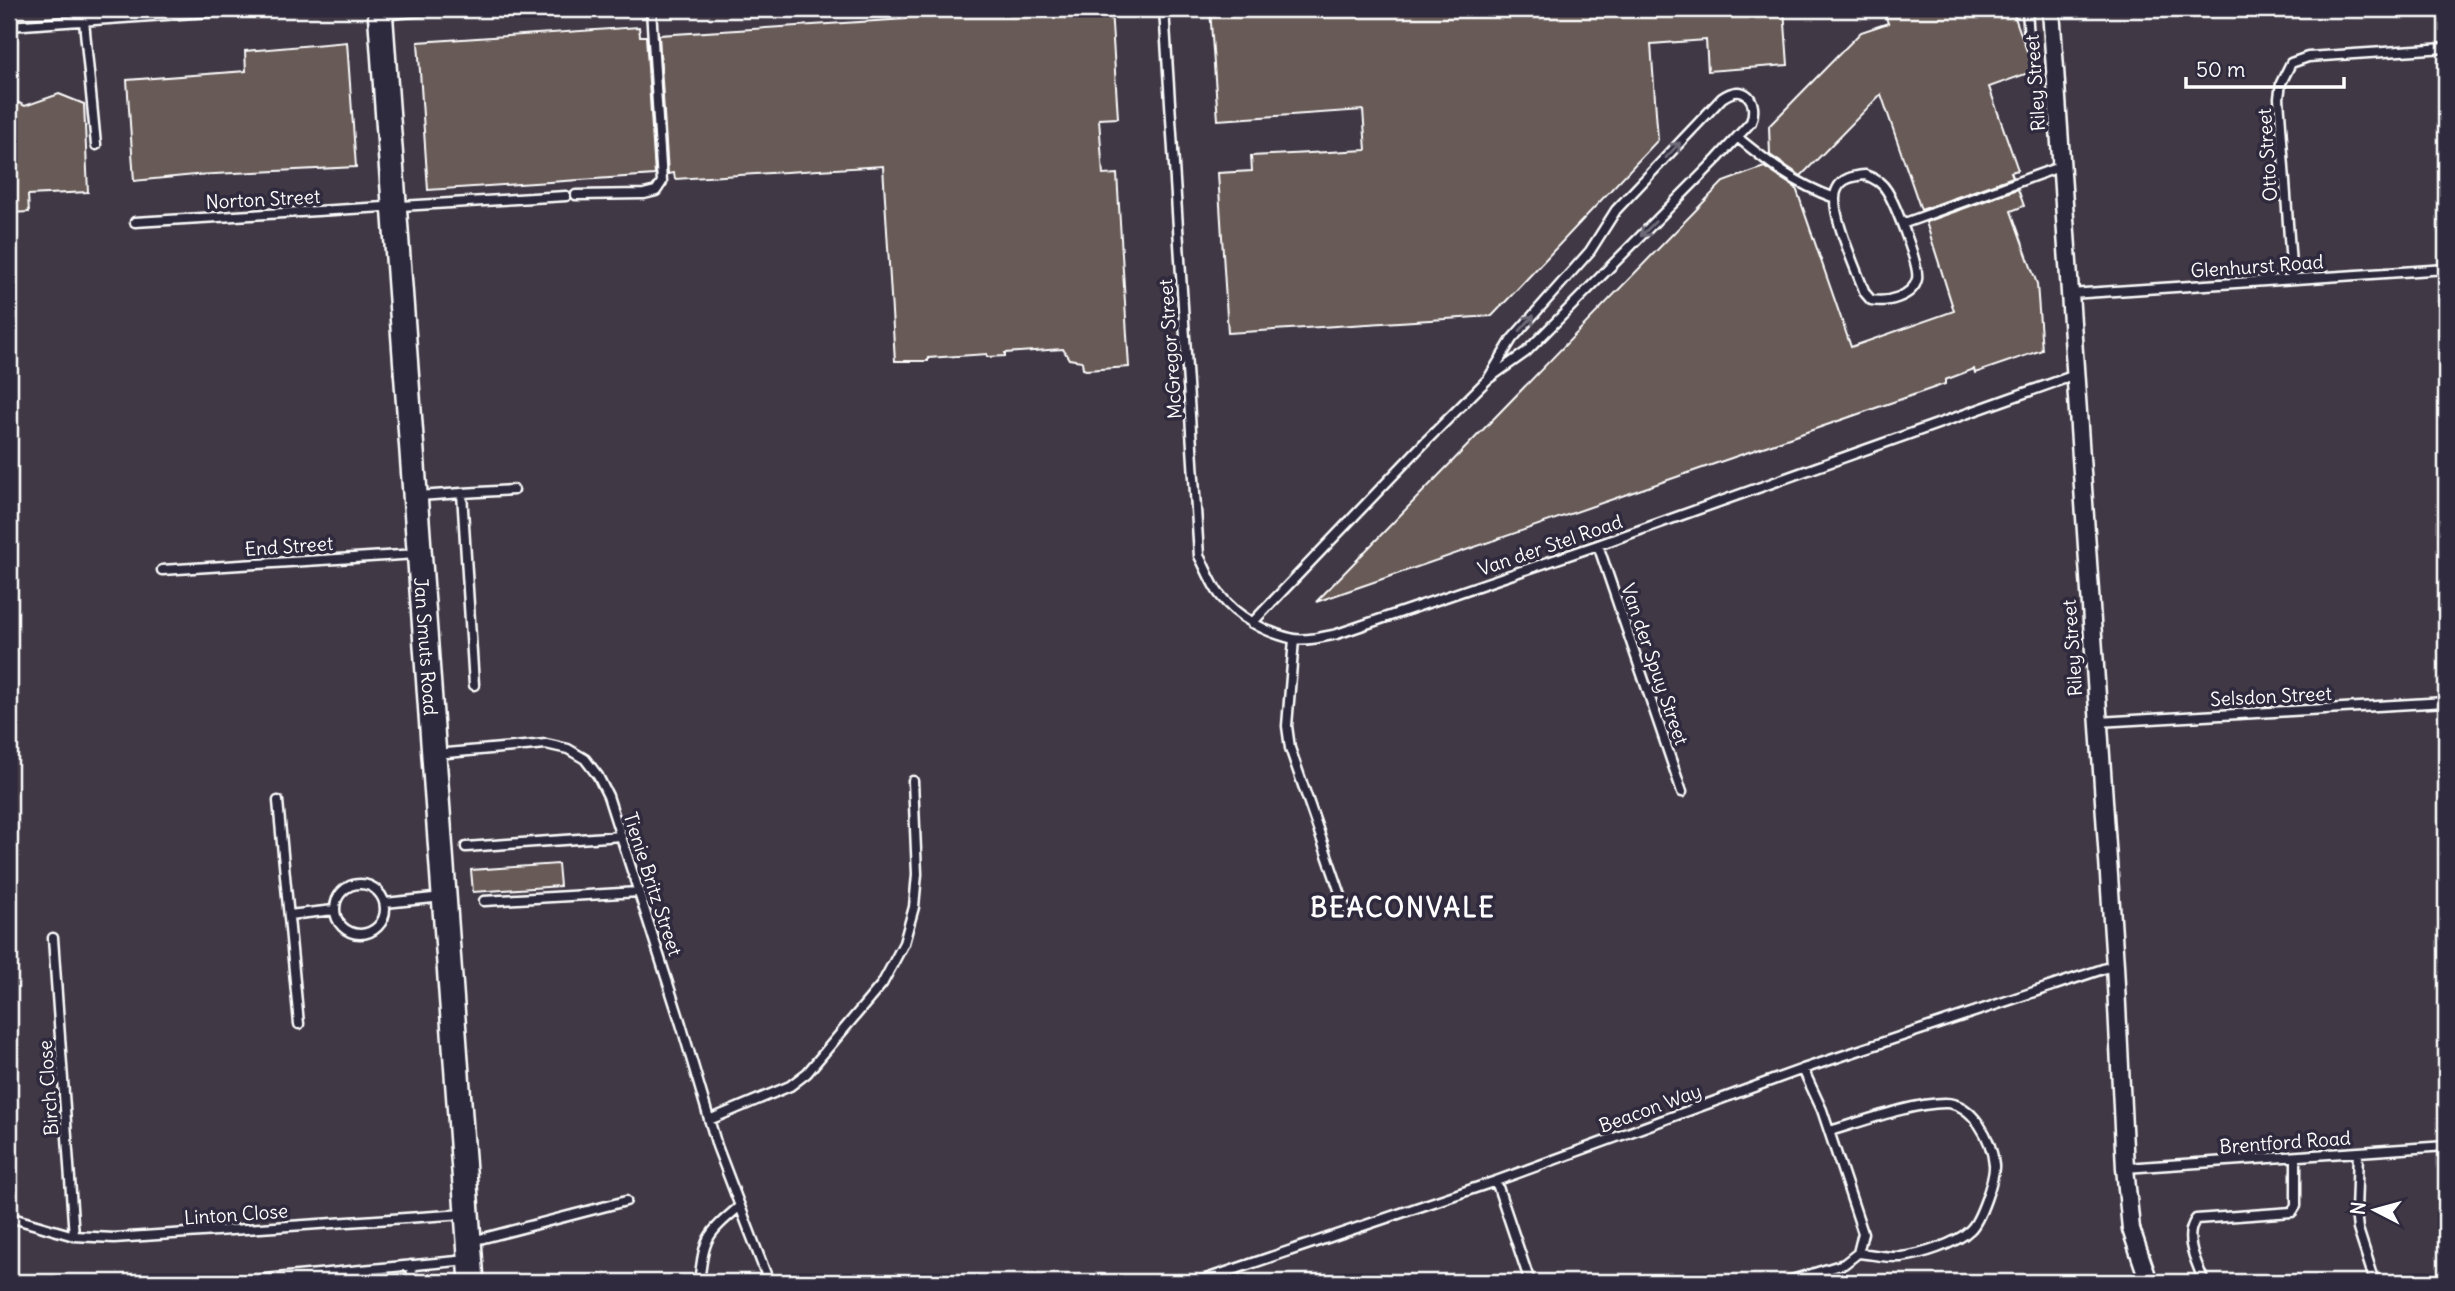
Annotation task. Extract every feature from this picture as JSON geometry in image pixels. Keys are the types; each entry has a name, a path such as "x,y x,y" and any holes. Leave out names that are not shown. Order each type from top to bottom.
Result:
{"street":[{"name":"Riley Street","path":"2051,9 2115,965 2125,1168 2131,1229 2149,1282"},
{"name":"Jan Smuts Road","path":"380,12 470,1262"}],"lane":[{"path":"9,26 251,9"},
{"path":"380,12 444,9"},
{"path":"576,195 644,194 656,191 662,182 651,9"},
{"name":"McGregor Street","path":"1164,9 1199,556 1218,593 1236,612 1252,622 1294,639"},
{"path":"2027,9 2029,39"},
{"path":"84,21 96,145"},
{"name":"Otto Street","path":"2292,279 2279,98 2281,83 2291,63 2308,57 2446,48"},
{"path":"1252,622 1488,379 1526,352 1737,137 1751,122 1754,114 1748,97 1738,90 1731,91 1722,98 1616,210 1590,251 1512,339 1488,379"},
{"path":"1737,137 1787,177 1811,190 1835,198"},
{"path":"1902,224 2062,166"},
{"path":"1865,175 1876,179 1886,189 1902,224 1918,271 1914,287 1907,293 1888,301 1871,300 1865,293 1835,208 1835,198 1837,189 1844,180 1865,175"},
{"name":"Norton Street","path":"135,222 566,196"},
{"name":"Glenhurst Road","path":"2070,294 2446,269"},
{"name":"Van der Stel Road","path":"1294,639 1337,634 1598,545 2075,375"},
{"path":"414,496 514,489"},
{"path":"462,493 474,685"},
{"name":"Van der Spuy Street","path":"1598,545 1682,792"},
{"name":"End Street","path":"162,570 418,554"},
{"path":"1294,639 1287,726 1290,748 1345,907"},
{"name":"Selsdon Street","path":"2098,722 2446,702"},
{"name":"Tienie Britz Street","path":"433,755 546,744 568,749 585,759 598,776 621,836 726,1171 769,1282"},
{"path":"709,1120 779,1091 807,1073 882,984 904,943 914,907 917,874 913,780"},
{"path":"278,801 299,1024"},
{"path":"466,847 621,836"},
{"path":"351,884 372,886 380,893 385,903 379,926 369,933 357,934 346,930 337,922 334,910 336,899 342,890 351,884"},
{"path":"484,901 639,892"},
{"path":"385,903 443,897"},
{"path":"289,915 334,910"},
{"name":"Birch Close","path":"53,938 74,1236"},
{"name":"Beacon Way","path":"1197,1282 1496,1181 1803,1069 2115,965"},
{"path":"1785,1282 1844,1264 1858,1252 1863,1233 1829,1131 1803,1069"},
{"path":"1829,1131 1901,1110 1947,1102 1970,1112 1987,1138 1992,1157 1994,1167 1987,1196 1972,1230 1941,1247 1901,1257 1858,1252"},
{"name":"Brentford Road","path":"2125,1168 2446,1146"},
{"path":"2358,1153 2355,1199 2357,1220 2375,1282"},
{"path":"2204,1282 2190,1242 2189,1233 2196,1219 2292,1212 2296,1206 2296,1157"},
{"path":"1496,1181 1530,1282"},
{"path":"234,1282 470,1262 626,1200"},
{"path":"699,1282 708,1237 740,1206"},
{"name":"Linton Close","path":"9,1217 74,1236 114,1238 467,1214"},
{"path":"411,1265 413,1282"}],"building":[{"path":"905,9 1111,9 1118,118 1099,119 1103,175 1117,174 1129,367 1086,370 1083,369 1082,361 1069,359 1063,349 1005,353 1005,356 987,357 987,354 928,358 928,361 895,361 883,166 675,179 674,173 668,174 659,35 906,19"},
{"path":"1210,9 1784,9 1788,65 1708,71 1706,40 1651,44 1658,140 1492,316 1228,333 1218,173 1252,171 1251,156 1366,150 1363,110 1218,120"},
{"path":"1883,9 2012,9 2034,71 1989,87 2018,170 2011,172 2013,177 1921,210 1881,94 1801,176 1770,155 1769,126 1861,32 1888,23"},
{"path":"639,27 640,36 646,36 655,175 428,190 418,42"},
{"path":"347,42 356,167 195,175 134,181 127,80 246,71 245,51"},
{"path":"59,94 84,104 88,192 28,195 29,212 9,213 9,98 25,106"},
{"path":"1764,167 1796,188 1851,347 1954,311 1926,222 2018,189 2024,206 2011,211 2037,284 2042,350 1975,373 1974,369 1945,380 1945,384 1316,602 1723,182"},
{"path":"558,864 560,886 473,892 471,870"}],"district":[{"name":"BEACONVALE","path":"1403,908"}]}
